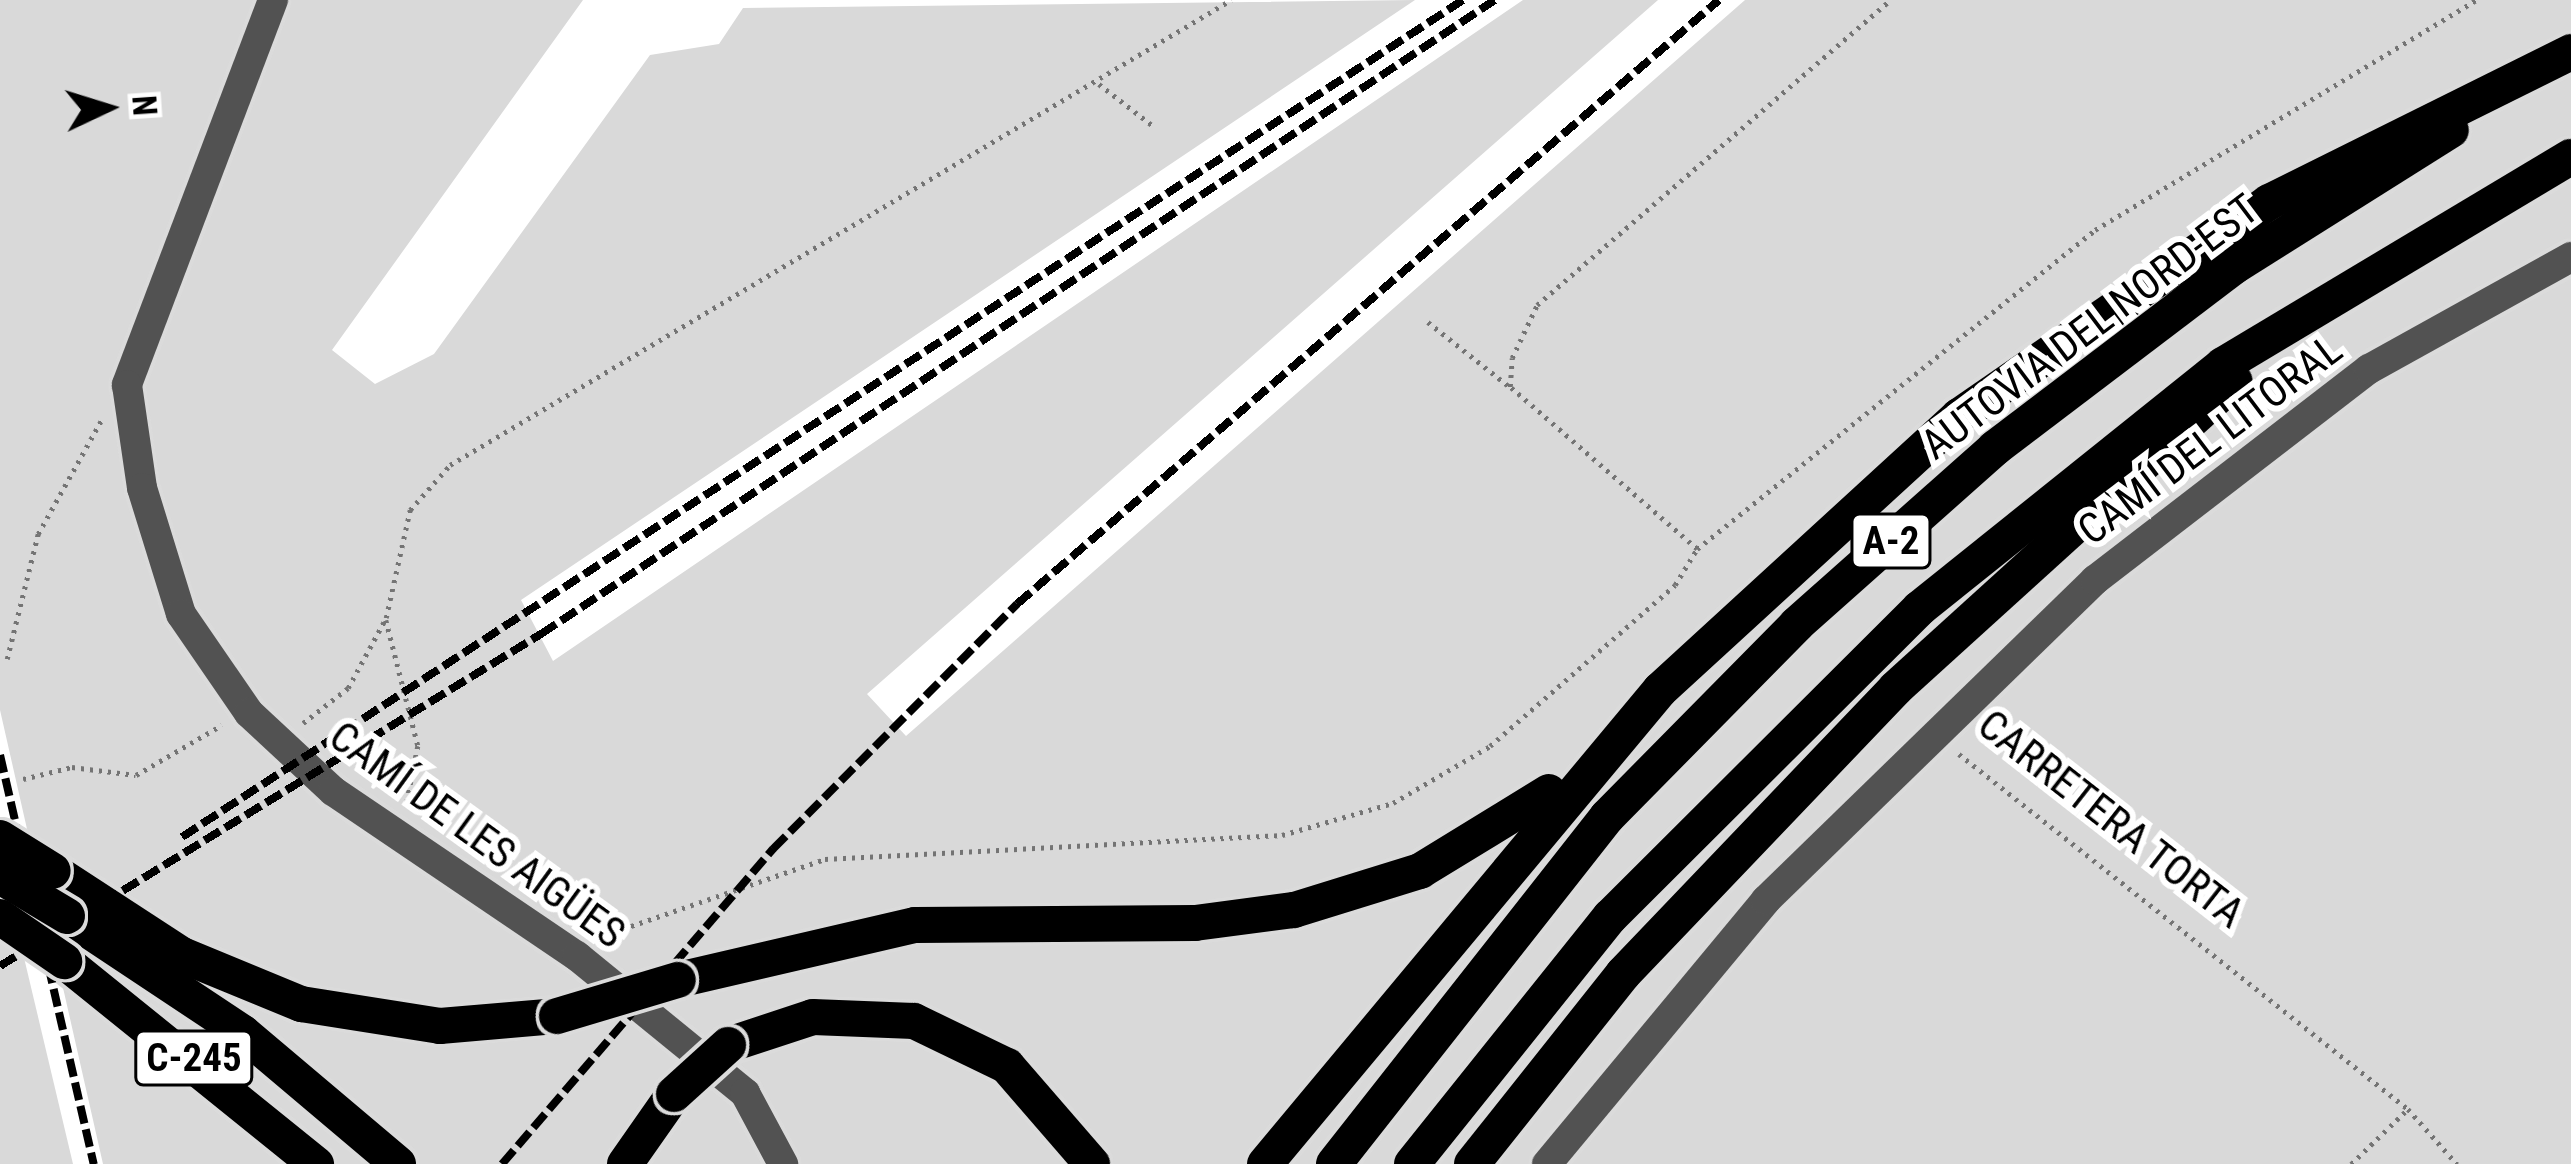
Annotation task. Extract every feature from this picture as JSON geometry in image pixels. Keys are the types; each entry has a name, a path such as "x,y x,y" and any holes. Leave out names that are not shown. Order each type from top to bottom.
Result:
{"highway":[{"path":"1265,1164 1596,759 1959,416 2269,202 2571,53"},
{"name":"AUTOVIA DEL NORD-EST","path":"1334,1164 1607,817 1797,624 1995,448 2235,266 2571,53"},
{"name":"A-2","path":"1412,1164 1610,917 1804,716 2025,516 2316,304 2571,157"},
{"path":"1472,1164 1623,974 1897,688 2316,304"},
{"path":"0,838 182,955 301,1004 440,1026 556,1016 880,929 1195,922 1330,902 1447,858 1596,759"},
{"name":"C-245","path":"0,876 243,1033 398,1164"},
{"name":"C-245","path":"0,917 64,961 316,1164"},
{"path":"626,1164 674,1094 728,1046 813,1017 914,1021 1006,1066 1092,1164"}],"street":[{"name":"CAMÍ DE LES AIGÜES","path":"273,0 127,385 142,488 181,614 249,713 279,741 400,837 508,910 746,1093 783,1164"},
{"name":"CAMÍ DEL LITORAL","path":"1931,733 2095,580 2369,369 2571,257"},
{"name":"CARRETERA TORTA","path":"1547,1164 1656,1022 1931,733"}],"path":[{"path":"279,741 348,688 386,618 410,510 450,465 1231,0"},
{"path":"1510,387 1537,305 1890,0"},
{"path":"508,910 548,890 614,932 825,859 1282,835 1393,803 1490,746 1675,585 1697,549 2095,230 2476,0"},
{"path":"1098,83 1152,125"},
{"path":"1428,322 1697,549"},
{"path":"7,659 38,535 127,385"},
{"path":"386,618 418,746 400,837"},
{"path":"22,779 72,767 136,775 249,713"},
{"name":"CARRETERA TORTA","path":"1931,733 2408,1108 2457,1164"},
{"path":"2351,1164 2408,1108"}],"shaded area":[{"path":"0,0 583,0 332,350 375,384 434,354 650,55 719,44 743,8 1415,0 521,600 553,661 1523,0 1658,0 867,694 906,736 1745,0 2571,0 2571,1164 103,1164 0,710"},
{"path":"0,858 2,865 73,1164 0,1164"}],"railway":[{"path":"182,837 1463,0"},
{"path":"0,966 541,634 1495,0"},
{"path":"502,1164 773,849 1017,604 1719,0"},
{"path":"0,755 94,1164"}]}
